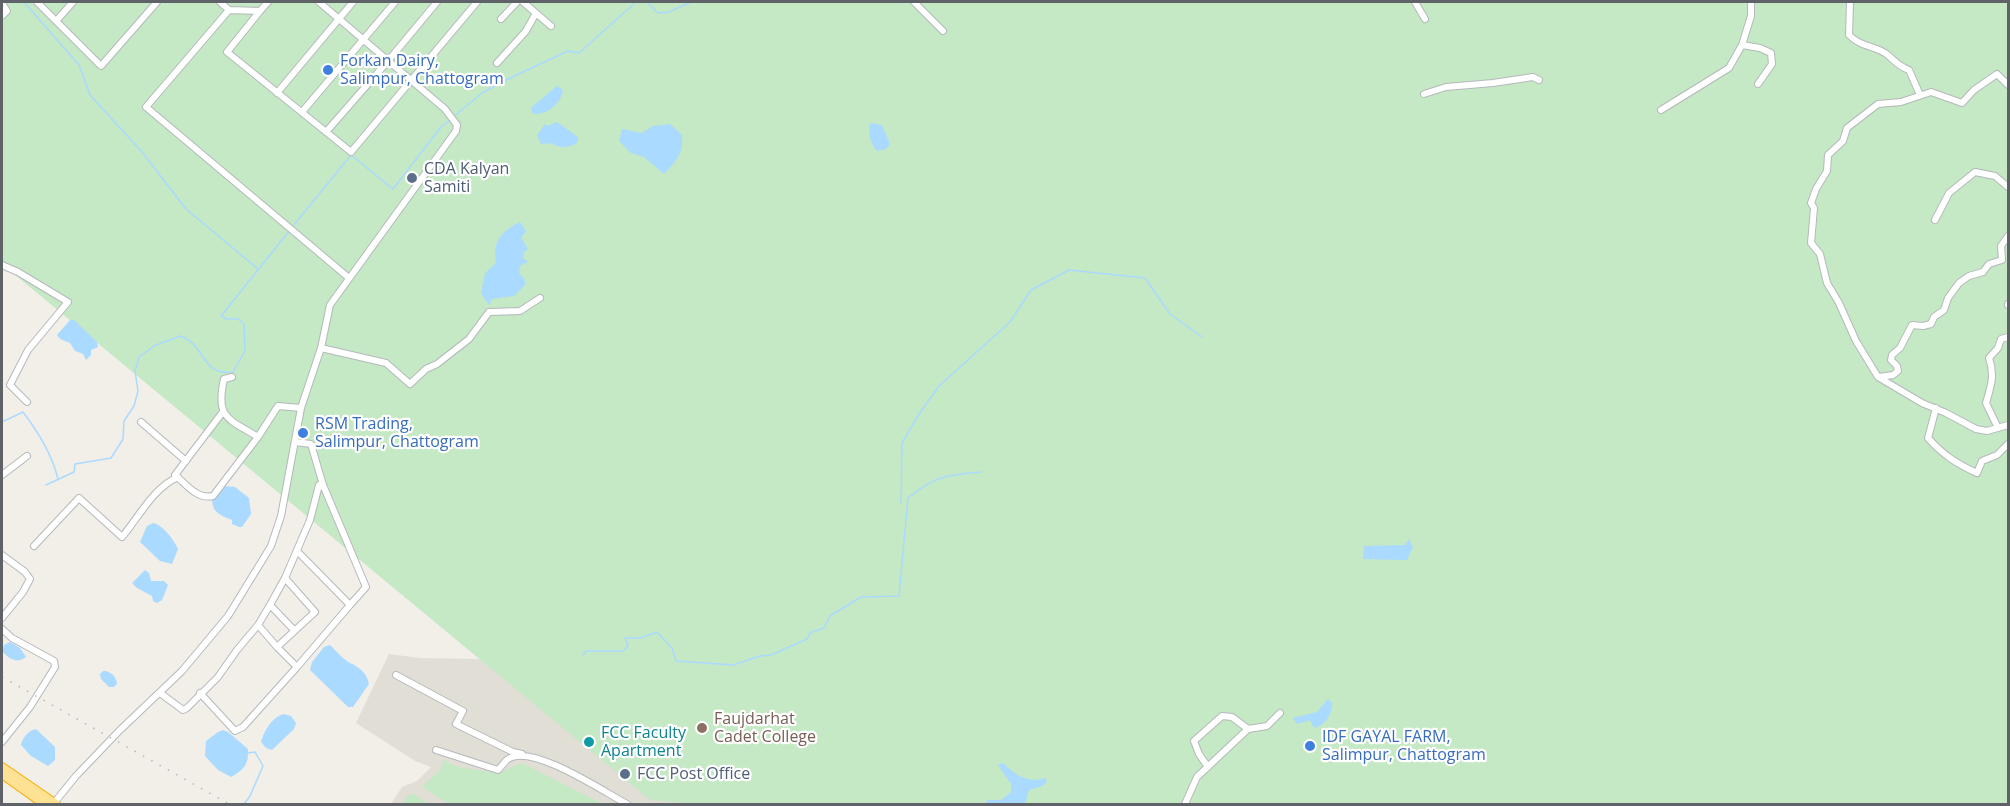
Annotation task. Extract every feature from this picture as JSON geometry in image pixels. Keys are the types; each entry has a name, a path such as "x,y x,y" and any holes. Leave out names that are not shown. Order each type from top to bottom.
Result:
{"highway":[{"path":"2,767 55,804"},
{"path":"2,774 44,804"}],"street":[{"path":"37,2 101,66 157,2"},
{"path":"57,20 73,2"},
{"path":"220,2 229,10 260,11"},
{"path":"268,2 227,52 351,152 477,2"},
{"path":"55,804 76,776 182,671 228,616 271,546 281,516 301,408 321,348 330,305 456,131 457,125 445,109 319,2"},
{"path":"277,93 353,2"},
{"path":"302,112 395,2"},
{"path":"326,132 437,2"},
{"path":"501,19 517,2"},
{"path":"523,2 551,26"},
{"path":"914,2 943,31"},
{"path":"1415,2 1425,19"},
{"path":"1661,110 1729,68 1742,45 1751,16 1750,2"},
{"path":"1850,2 1849,35 1858,44 1876,49 1896,64 1909,70 1920,95"},
{"path":"2,3 7,11 2,16"},
{"path":"229,10 146,107 349,278"},
{"path":"497,63 526,31 536,13"},
{"path":"1742,45 1760,48 1771,53 1772,64 1758,84"},
{"path":"2008,85 1997,74 1974,90 1962,103 1930,92 1901,102 1878,104 1847,128 1843,141 1828,155 1827,171 1811,203 1814,208 1811,243 1822,260 1827,283 1861,350 1878,377 1922,403 1976,429 1986,431 2008,425"},
{"path":"1424,94 1446,87 1502,82 1533,76 1539,80"},
{"path":"1935,220 1949,193 1975,172 1995,176 2008,187"},
{"path":"1878,377 1893,375 1898,371 1897,366 1891,360 1892,355 1900,348 1912,325 1931,324 1934,317 1944,310 1948,298 1959,284 1969,276 1983,272 1989,264 2005,262 2001,246 2008,236"},
{"path":"2,265 68,302 28,350 10,385 27,402"},
{"path":"321,348 386,363 410,384 426,369 437,364 469,339 489,312 520,311 540,298"},
{"path":"1998,428 1986,403 1994,370 1989,358 1998,348 2001,339 2008,337"},
{"path":"232,376 224,379 222,412 175,475 195,493 208,498 213,496 258,437 278,406 301,408"},
{"path":"1936,408 1928,438 1940,453 1957,465 1977,474 1982,461 1997,455 2008,444"},
{"path":"222,412 227,419 258,437"},
{"path":"141,422 186,461"},
{"path":"200,693 235,731 243,727 366,587 322,485 310,444 295,442"},
{"path":"2,475 27,456"},
{"path":"34,546 80,498 122,537 150,500 170,481 178,477"},
{"path":"160,693 183,710 218,677 258,625 285,578 310,520 319,485 322,485"},
{"path":"297,551 350,605"},
{"path":"2,555 25,572 30,579 23,592 2,618"},
{"path":"277,647 315,612 285,578"},
{"path":"270,605 294,630"},
{"path":"258,625 297,667"},
{"path":"2,629 12,638 54,661 55,667 30,707 2,742"},
{"path":"396,675 463,711 456,724 513,752 547,760 627,804"},
{"path":"1185,804 1197,777 1248,729 1267,726 1280,713"},
{"path":"1208,767 1194,741 1201,734 1222,716 1232,717 1248,729"},
{"path":"436,750 498,770 508,759 527,755"}],"shaded area":[{"name":"Faujdarhat Cadet College","path":"389,654 420,658 480,659 1183,804 391,804 402,787 417,781 431,767 415,761 356,723"}],"green space":[{"path":"2,2 2008,2 2008,804 696,804 650,800 2,264"},
{"path":"444,760 458,767 497,773 522,763 603,804 449,804 422,787 440,770"},
{"path":"414,794 429,804 402,804 408,795"}],"water":[{"path":"557,86 563,90 556,104 548,111 533,114 531,109 533,106"},
{"path":"557,122 578,137 578,142 564,147 551,143 541,144 537,135 545,124 548,126"},
{"path":"870,123 882,125 890,144 886,149 877,151 875,148 869,135"},
{"path":"670,124 682,135 681,148 676,161 664,174 644,157 631,153 619,141 622,129 642,133 653,126"},
{"path":"520,222 526,231 521,238 528,249 524,252 523,258 528,262 520,266 519,273 525,280 525,285 514,296 492,299 489,305 481,293 485,273 496,263 495,255 499,238"},
{"path":"70,320 74,320 97,342 98,347 91,350 91,355 86,360 83,354 75,351 70,343 60,339 57,335"},
{"path":"223,486 235,487 249,498 251,514 242,527 232,524 232,520 220,515 213,507 212,498"},
{"path":"153,523 171,537 178,549 172,564 160,561 140,542 147,526"},
{"path":"1409,539 1413,547 1407,560 1363,559 1364,546 1405,545"},
{"path":"145,570 149,573 151,581 164,581 168,585 162,600 157,603 153,601 152,596 132,583"},
{"path":"10,642 20,648 26,657 16,660 5,654 2,651 4,645"},
{"path":"330,645 362,671 368,680 369,684 353,707 348,707 310,670 312,662 324,647"},
{"path":"103,671 111,673 117,681 114,687 109,687 101,679 100,674"},
{"path":"1328,699 1332,703 1331,711 1323,724 1316,728 1310,720 1297,724 1293,718 1317,712"},
{"path":"284,714 291,716 296,723 294,729 272,750 266,748 261,742 266,729 272,721"},
{"path":"36,729 55,747 55,760 48,766 31,756 21,745 26,735"},
{"path":"223,730 248,749 245,766 231,777 218,770 205,756 206,741"},
{"path":"1003,763 1022,777 1033,780 1045,778 1047,782 1029,790 1025,804 984,804 988,800 1001,800 1011,792 1011,784 998,765"}],"waterway":[{"path":"24,2 79,65 90,95 142,152 186,209 258,269"},
{"path":"453,117 482,93 506,80 568,51 579,53 636,2"},
{"path":"647,2 658,13 669,12 691,2"},
{"path":"293,226 351,155 393,189 441,127 450,120"},
{"path":"46,485 74,472 75,464 111,458 123,439 124,421 134,406 138,391 135,371 139,357 154,346 180,336 189,340 209,365 222,372 233,372 245,351 244,324 238,319 227,319 221,316 290,230"},
{"path":"901,503 902,443 919,414 939,386 1010,322 1031,290 1069,270 1145,278 1170,314 1202,337"},
{"path":"2,422 23,412 44,444 58,479"},
{"path":"583,655 586,651 623,651 628,646 625,638 640,638 657,632 672,648 676,661 733,665 760,656 771,655 807,639 810,633 824,628 830,616 861,597 899,596 908,498 926,485 942,478 981,472"},
{"path":"244,804 263,766 255,752 248,753"}],"railway":[{"path":"2,677 229,804"}],"place":[{"name":"Forkan Dairy, Salimpur, Chattogram","path":"328,70"},
{"name":"CDA Kalyan Samiti","path":"412,178"},
{"name":"RSM Trading, Salimpur, Chattogram","path":"303,433"},
{"name":"Faujdarhat Cadet College","path":"702,728"},
{"name":"FCC Faculty Apartment","path":"589,742"},
{"name":"IDF GAYAL FARM, Salimpur, Chattogram","path":"1310,746"},
{"name":"FCC Post Office","path":"625,774"}]}
